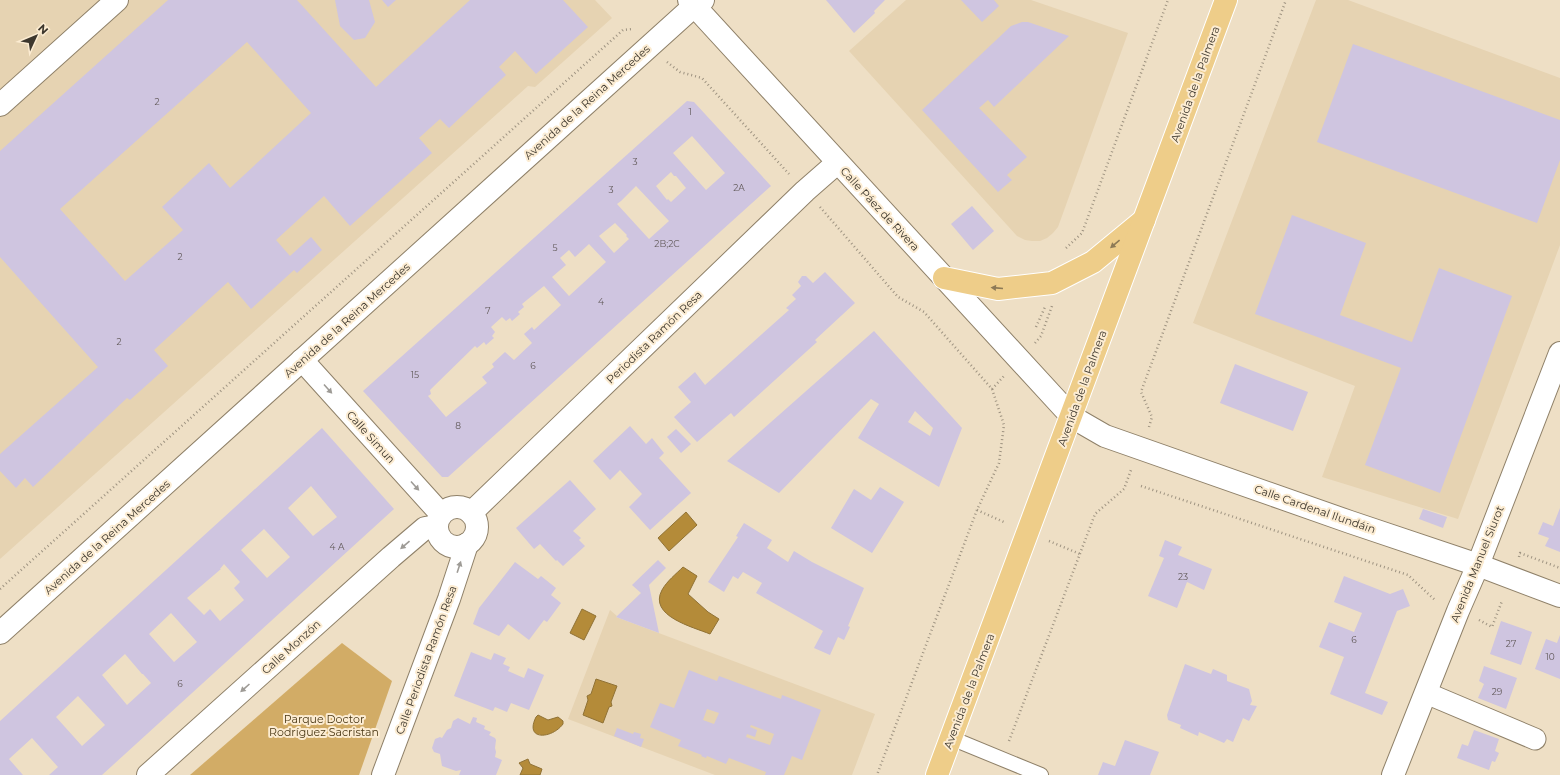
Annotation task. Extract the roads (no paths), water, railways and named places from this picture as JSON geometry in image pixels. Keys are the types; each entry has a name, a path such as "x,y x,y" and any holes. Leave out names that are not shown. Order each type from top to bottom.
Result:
{"main road":[{"name":"Avenida de la Palmera","path":"937,775 1072,417 1226,0"},
{"path":"944,278 998,290 1052,283 1093,262 1145,219"}],"street":[{"path":"0,105 117,0"},
{"name":"Calle Páez de Rivera","path":"695,2 837,163 1072,417"},
{"name":"Avenida de la Reina Mercedes","path":"0,633 695,2"},
{"name":"Periodista Ramón Resa","path":"471,513 799,197 837,163"},
{"name":"Avenida Manuel Siurot","path":"1393,775 1458,611 1478,565 1560,353"},
{"name":"Calle Simun","path":"302,360 439,520"},
{"name":"Calle Cardenal Ilundáin","path":"1072,417 1105,436 1478,565 1560,596"},
{"path":"449,508 463,508 471,513 476,522 477,529 474,536 467,544 458,547 446,544 438,534 439,520 449,508"},
{"name":"Calle Monzón","path":"148,775 391,557 425,528 439,520"},
{"name":"Calle Periodista Ramón Resa","path":"383,775 449,599 467,544"},
{"path":"1426,693 1535,739"}],"lane":[{"path":"951,738 1041,775"}],"park label":[{"name":"Parque Doctor Rodríguez Sacristan","path":"324,725"}]}
